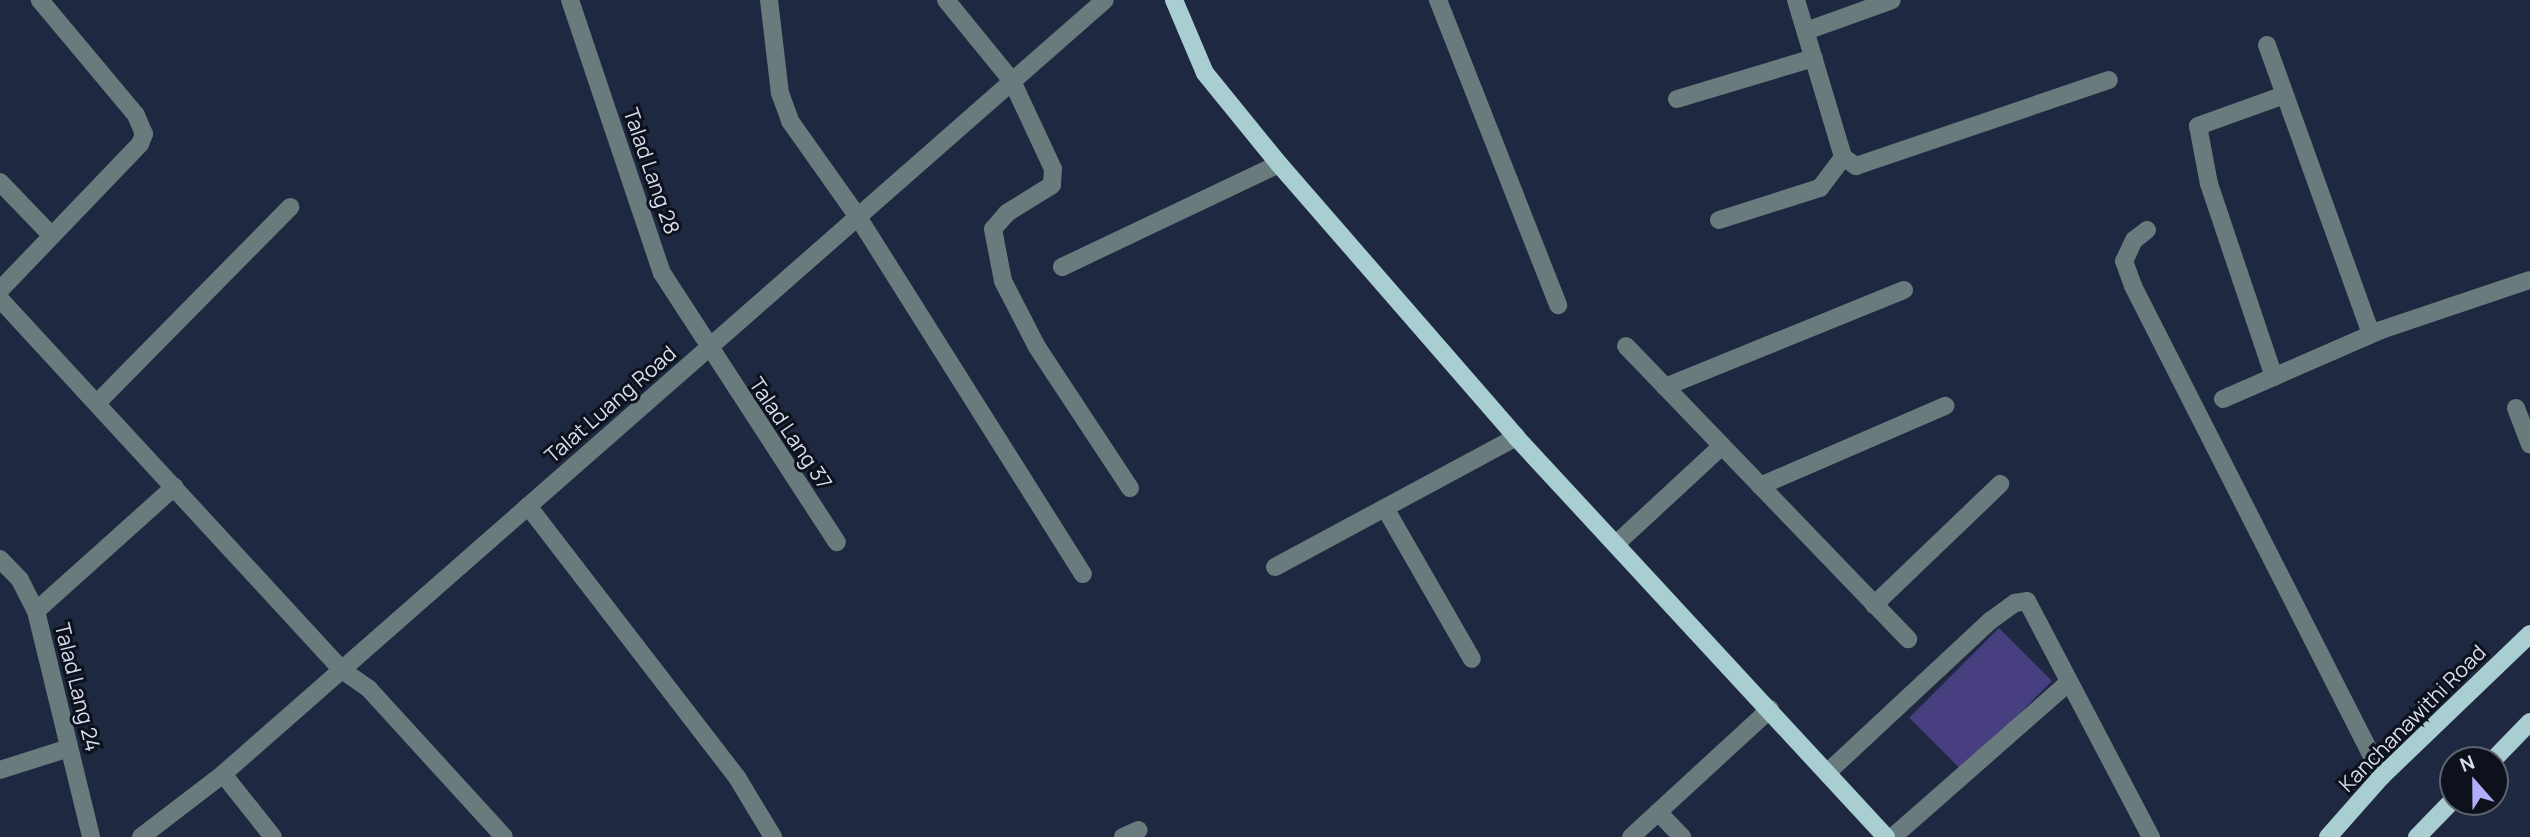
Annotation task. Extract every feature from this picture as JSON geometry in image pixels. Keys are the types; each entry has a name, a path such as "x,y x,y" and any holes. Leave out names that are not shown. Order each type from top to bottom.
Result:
{"main road":[{"path":"1174,0 1205,73 1279,164 1516,437 1828,772 1893,836"},
{"name":"Kanchanawithi Road","path":"2329,837 2382,776 2530,634"},
{"path":"2507,746 2530,722"},
{"path":"2417,837 2439,814"}],"street":[{"path":"0,290 50,234 140,144 144,134 136,115 40,0"},
{"name":"Talad Lang 28","path":"570,0 662,273 707,349"},
{"path":"769,0 780,93 790,121 858,216 1083,575"},
{"path":"946,0 1012,81 1054,177 1043,192 998,220 993,229 996,259 1037,347 1130,488"},
{"name":"Talat Luang Road","path":"141,837 223,774 1105,0"},
{"path":"1438,0 1558,305"},
{"path":"1796,0 1843,156 1856,166 2109,80"},
{"path":"1805,31 1892,0"},
{"path":"2267,45 2371,334"},
{"path":"1677,99 1814,58"},
{"path":"2274,377 2209,184 2198,127 2284,95"},
{"path":"1719,220 1820,188 1843,156"},
{"path":"1062,267 1279,164"},
{"path":"0,182 50,234"},
{"path":"98,402 290,207"},
{"path":"2147,230 2134,240 2124,261 2133,286 2382,776"},
{"path":"2223,399 2371,334 2530,280"},
{"path":"1665,387 1904,290"},
{"path":"0,299 98,402 342,670 369,689 504,837"},
{"path":"1626,346 1908,639"},
{"name":"Talad Lang 37","path":"707,349 837,542"},
{"path":"1760,486 1945,406"},
{"path":"2516,408 2530,444"},
{"path":"1275,567 1516,437"},
{"path":"1616,544 1722,446"},
{"path":"1874,605 2000,484"},
{"path":"36,611 174,487"},
{"path":"528,506 729,768 773,837"},
{"path":"1385,508 1472,659"},
{"name":"Talad Lang 24","path":"0,559 20,580 36,611 91,837"},
{"path":"1828,772 2015,603 2027,601 2035,608 2069,682 2151,837"},
{"path":"1893,836 2069,682"},
{"path":"1631,837 1770,709"},
{"path":"0,770 69,747"},
{"path":"223,774 273,837"},
{"path":"1658,812 1682,837"}],"building":[{"path":"1999,628 2052,681 1962,771 1909,718"}]}
